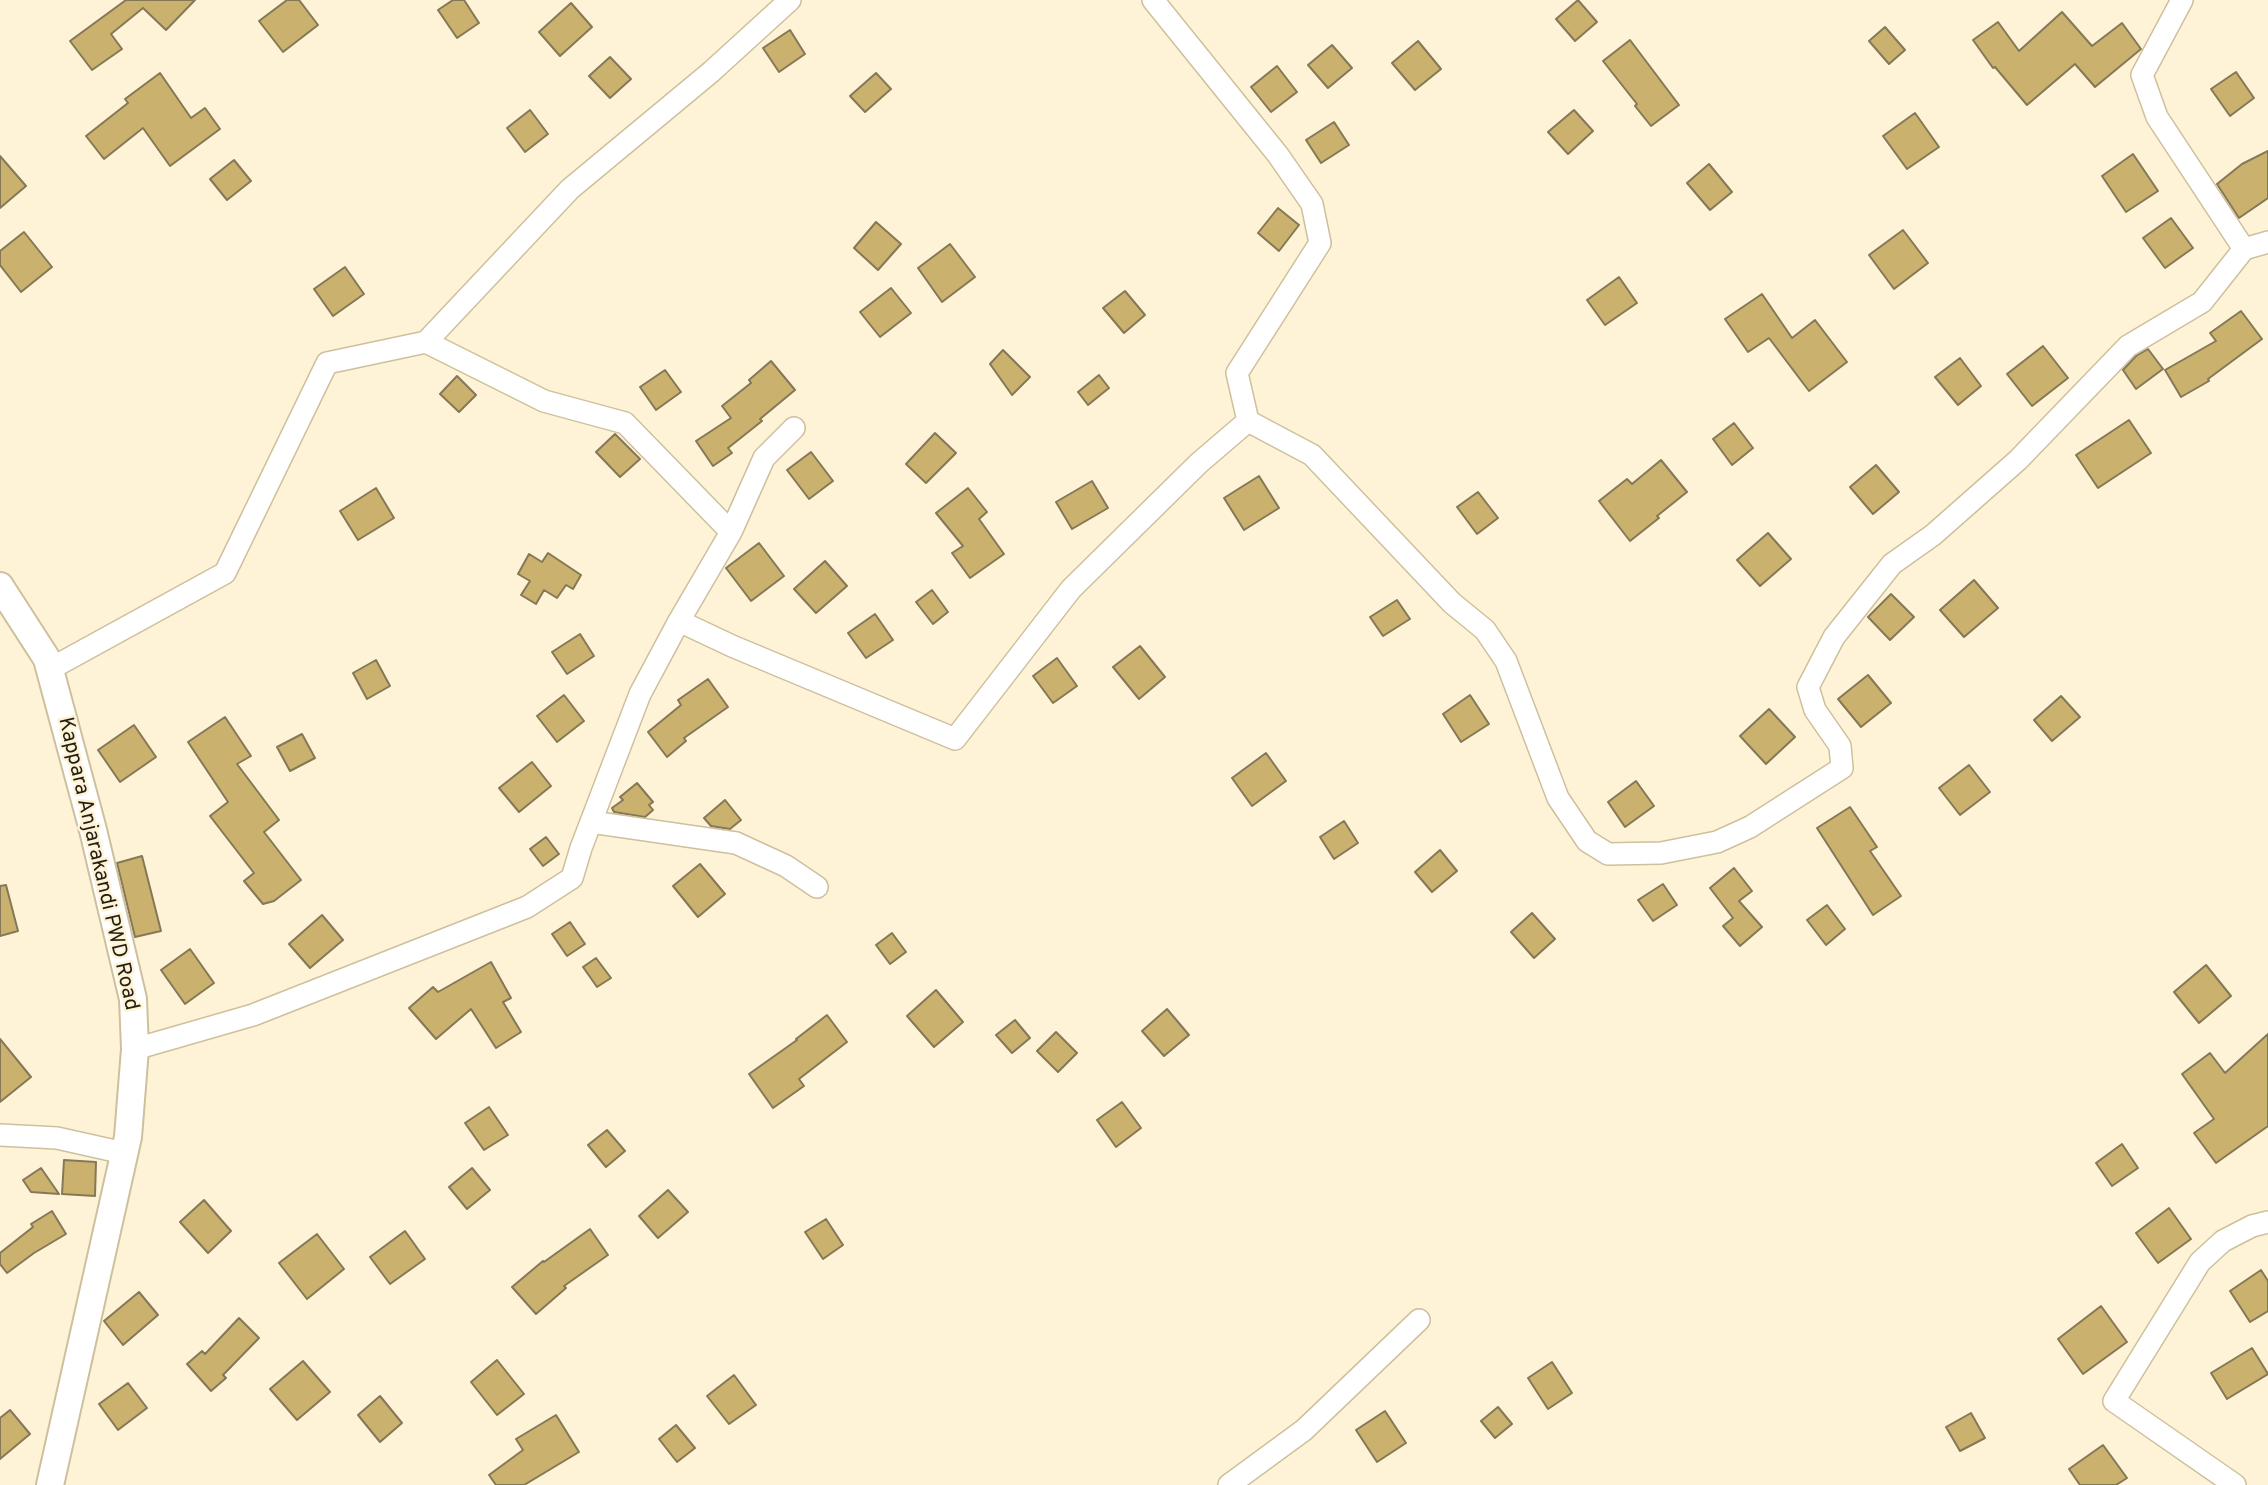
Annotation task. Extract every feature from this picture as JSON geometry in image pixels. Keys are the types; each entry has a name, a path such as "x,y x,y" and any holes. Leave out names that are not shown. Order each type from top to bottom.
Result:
{"main road":[{"name":"Kappara Anjarakandi PWD Road","path":"3,597 47,659 93,830 133,999 135,1049 126,1149 50,1485"}],"street":[{"path":"50,669 225,573 327,363 426,342 570,189 711,72 790,0"},
{"path":"1153,0 1278,155 1311,204 1320,243 1237,373 1248,421 1312,455 1452,603 1485,630 1506,661 1558,798 1587,841 1608,854 1661,853 1717,842 1750,827 1842,768 1840,746 1815,709 1808,687 1834,637 1892,564 1933,535 2018,460 2128,346 2202,302 2244,249 2268,242"},
{"path":"2182,0 2142,75 2157,117 2244,249"},
{"path":"426,342 544,401 625,423 731,531"},
{"path":"679,621 954,739 1071,589 1199,463 1248,421"},
{"path":"135,1049 253,1015 527,907 572,878 640,694 731,531 765,458 794,428"},
{"path":"591,822 736,843 786,866 817,887"},
{"path":"0,1135 57,1138 115,1151 126,1149"},
{"path":"2235,1485 2114,1401 2200,1262 2223,1241 2252,1226 2268,1222"},
{"path":"1229,1485 1304,1430 1419,1320"}],"building":[{"path":"126,0 195,0 166,30 143,8 111,34 122,49 92,70 70,41"},
{"path":"287,0 299,0 318,25 283,52 259,21"},
{"path":"453,0 464,0 479,23 457,38 438,10"},
{"path":"1578,0 1597,22 1575,41 1556,19"},
{"path":"571,3 592,27 560,56 539,32"},
{"path":"2062,12 2092,46 2122,23 2141,49 2095,87 2075,64 2027,105 1995,67 1993,68 1973,40 1998,22 2019,51"},
{"path":"1885,27 1905,50 1889,64 1869,41"},
{"path":"790,30 805,54 779,72 763,48"},
{"path":"1630,40 1679,105 1651,126 1603,61"},
{"path":"1418,41 1441,69 1415,90 1392,63"},
{"path":"1332,45 1352,68 1328,88 1308,65"},
{"path":"610,57 631,79 610,98 589,76"},
{"path":"1277,66 1297,92 1271,112 1251,87"},
{"path":"2236,72 2254,98 2230,116 2211,89"},
{"path":"160,73 191,118 205,108 220,129 170,166 143,128 104,159 86,136 128,103 125,99"},
{"path":"876,73 891,89 865,112 850,96"},
{"path":"530,110 548,134 525,152 507,128"},
{"path":"1574,110 1593,131 1568,154 1548,132"},
{"path":"1915,113 1939,147 1907,169 1883,136"},
{"path":"1334,122 1349,145 1321,163 1306,140"},
{"path":"2268,151 2268,198 2239,218 2217,184 2242,164"},
{"path":"2133,154 2158,191 2126,212 2102,176"},
{"path":"0,156 26,186 0,208"},
{"path":"234,160 251,181 227,200 210,179"},
{"path":"1709,164 1732,192 1710,210 1687,183"},
{"path":"1278,208 1299,225 1279,251 1258,233"},
{"path":"2171,218 2193,248 2165,268 2143,238"},
{"path":"876,222 901,244 878,270 854,248"},
{"path":"1903,230 1928,263 1894,289 1869,255"},
{"path":"24,232 52,267 21,292 0,265 0,251"},
{"path":"950,244 975,277 942,302 918,268"},
{"path":"345,267 364,294 333,316 314,289"},
{"path":"1619,277 1637,303 1605,325 1587,300"},
{"path":"891,288 911,313 880,337 860,312"},
{"path":"1125,291 1145,315 1124,333 1103,308"},
{"path":"1762,294 1792,338 1815,320 1847,362 1809,391 1769,338 1748,352 1725,319"},
{"path":"2241,311 2262,339 2208,379 2209,381 2181,397 2165,370 2216,341 2210,333"},
{"path":"2043,346 2068,378 2032,406 2007,374"},
{"path":"2148,349 2163,369 2136,389 2123,370 2136,356"},
{"path":"1003,350 1030,377 1012,395 990,364"},
{"path":"1960,358 1981,386 1958,405 1935,377"},
{"path":"771,361 795,390 728,448 732,453 713,466 696,441 731,418 722,406 751,383 749,380"},
{"path":"665,370 681,392 656,410 640,387"},
{"path":"1099,375 1109,388 1088,405 1078,392"},
{"path":"457,376 476,395 459,412 440,394"},
{"path":"2129,420 2151,453 2098,488 2076,455"},
{"path":"1734,423 1753,448 1732,465 1713,439"},
{"path":"935,433 956,453 926,483 906,464"},
{"path":"615,434 640,459 620,477 596,452"},
{"path":"811,452 833,481 809,499 787,470"},
{"path":"1661,460 1687,492 1630,541 1599,501 1627,479 1632,484"},
{"path":"1876,465 1899,492 1873,514 1850,487"},
{"path":"1259,476 1279,508 1244,530 1224,498"},
{"path":"1092,481 1108,508 1072,529 1056,502"},
{"path":"376,488 394,518 358,540 340,511"},
{"path":"968,488 987,512 979,519 1004,554 970,578 952,553 963,546 936,513"},
{"path":"1478,492 1498,518 1477,534 1457,507"},
{"path":"1768,533 1791,559 1760,586 1737,560"},
{"path":"759,543 784,576 751,601 726,568"},
{"path":"548,553 581,575 573,589 566,585 557,598 544,590 536,604 521,595 530,581 518,574 529,554 542,562"},
{"path":"825,561 847,586 816,613 794,589"},
{"path":"1974,580 1998,608 1964,637 1940,610"},
{"path":"932,590 948,612 933,624 916,602"},
{"path":"1891,594 1914,617 1890,640 1868,617"},
{"path":"1397,600 1410,619 1383,636 1370,617"},
{"path":"875,614 893,640 866,658 848,633"},
{"path":"580,634 594,656 567,674 552,652"},
{"path":"1140,646 1165,677 1139,699 1113,667"},
{"path":"1057,658 1077,686 1053,703 1033,676"},
{"path":"376,660 390,686 367,699 353,673"},
{"path":"1868,675 1891,703 1861,727 1838,699"},
{"path":"708,679 728,707 684,738 686,741 667,757 648,732 681,705 678,700"},
{"path":"564,695 584,721 557,742 537,716"},
{"path":"1470,695 1489,724 1461,742 1443,714"},
{"path":"2061,696 2080,717 2052,741 2034,720"},
{"path":"1769,709 1795,737 1766,764 1740,736"},
{"path":"225,717 251,756 237,764 279,820 264,832 301,880 274,901 263,904 244,881 254,873 210,816 228,802 188,742"},
{"path":"134,725 156,757 120,782 98,750"},
{"path":"302,734 315,758 290,771 277,747"},
{"path":"1266,753 1286,781 1252,806 1232,778"},
{"path":"532,762 551,786 519,812 499,788"},
{"path":"1969,765 1990,792 1960,815 1939,788"},
{"path":"1636,781 1654,806 1625,827 1608,802"},
{"path":"637,783 653,802 649,805 653,810 645,817 614,812 612,808 623,800 620,797"},
{"path":"725,800 741,820 730,829 711,826 704,818"},
{"path":"1850,807 1877,847 1870,851 1901,896 1873,915 1817,828"},
{"path":"1344,821 1358,843 1334,859 1320,837"},
{"path":"546,837 559,854 543,866 530,849"},
{"path":"1440,850 1457,871 1432,892 1415,872"},
{"path":"142,856 161,931 135,937 117,863"},
{"path":"700,864 725,894 698,917 673,886"},
{"path":"1734,868 1752,891 1739,901 1762,927 1740,946 1723,926 1733,918 1710,888"},
{"path":"1663,884 1677,905 1653,921 1638,900"},
{"path":"6,885 18,931 0,936 0,886"},
{"path":"1827,905 1845,929 1826,945 1807,920"},
{"path":"1532,913 1555,939 1534,958 1511,932"},
{"path":"322,915 343,940 310,968 289,944"},
{"path":"570,922 585,944 567,956 552,934"},
{"path":"892,933 906,952 890,964 876,945"},
{"path":"190,949 214,983 185,1004 161,970"},
{"path":"596,958 611,978 597,987 583,967"},
{"path":"491,962 511,998 503,1002 521,1032 496,1048 471,1009 436,1039 409,1008 433,987 438,992"},
{"path":"2206,965 2231,996 2199,1023 2174,992"},
{"path":"936,990 963,1022 934,1047 907,1016"},
{"path":"1167,1009 1189,1035 1164,1056 1142,1031"},
{"path":"827,1015 847,1042 799,1079 804,1086 773,1108 749,1074"},
{"path":"1015,1020 1030,1038 1012,1053 996,1035"},
{"path":"1056,1032 1077,1053 1058,1072 1037,1051"},
{"path":"2268,1034 2268,1126 2216,1163 2194,1133 2214,1119 2182,1074 2210,1053 2225,1073"},
{"path":"0,1039 31,1077 0,1102"},
{"path":"1122,1102 1141,1128 1116,1147 1097,1120"},
{"path":"489,1107 508,1135 484,1150 465,1123"},
{"path":"607,1130 625,1151 606,1167 588,1145"},
{"path":"2122,1144 2138,1168 2112,1186 2096,1163"},
{"path":"64,1160 96,1162 95,1196 62,1194"},
{"path":"41,1168 59,1194 31,1192 23,1180"},
{"path":"472,1168 490,1190 467,1209 449,1187"},
{"path":"668,1190 688,1212 658,1238 639,1216"},
{"path":"204,1200 231,1231 208,1253 180,1222"},
{"path":"2169,1208 2191,1239 2158,1263 2136,1233"},
{"path":"52,1211 66,1234 7,1273 0,1264 0,1253 33,1227 31,1224"},
{"path":"826,1219 843,1245 823,1259 805,1232"},
{"path":"590,1229 608,1255 564,1286 566,1288 536,1314 512,1287 543,1261"},
{"path":"405,1231 425,1259 390,1284 370,1257"},
{"path":"317,1234 344,1269 307,1299 279,1263"},
{"path":"2261,1270 2268,1281 2268,1311 2250,1322 2230,1291"},
{"path":"139,1292 158,1315 123,1345 104,1321"},
{"path":"2101,1306 2127,1342 2083,1374 2058,1339"},
{"path":"239,1318 259,1338 223,1375 226,1378 211,1391 187,1364 202,1351 205,1354"},
{"path":"2252,1348 2268,1374 2227,1399 2211,1373"},
{"path":"497,1360 524,1394 497,1415 471,1382"},
{"path":"303,1361 330,1392 297,1420 270,1389"},
{"path":"1552,1362 1572,1393 1548,1409 1528,1378"},
{"path":"734,1375 756,1405 729,1424 707,1396"},
{"path":"128,1383 147,1408 118,1430 99,1404"},
{"path":"380,1396 402,1423 380,1442 358,1415"},
{"path":"1498,1407 1512,1424 1495,1438 1481,1421"},
{"path":"10,1410 30,1434 0,1459 0,1418"},
{"path":"1385,1411 1406,1443 1377,1462 1356,1430"},
{"path":"1971,1413 1985,1438 1960,1451 1946,1427"},
{"path":"556,1415 579,1452 524,1485 496,1485 489,1475 523,1450 516,1439"},
{"path":"676,1425 695,1448 677,1462 659,1439"},
{"path":"2103,1445 2127,1478 2116,1485 2080,1485 2069,1469"}]}
